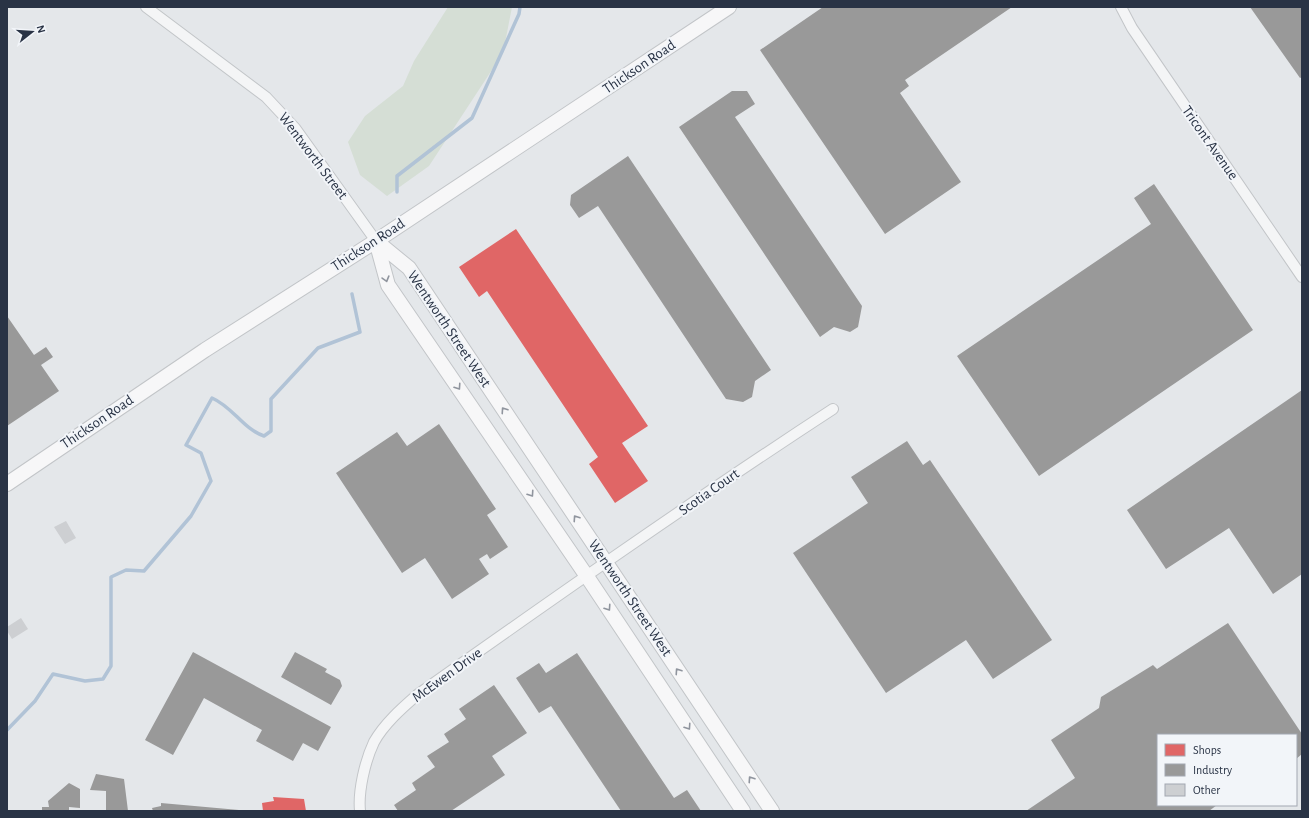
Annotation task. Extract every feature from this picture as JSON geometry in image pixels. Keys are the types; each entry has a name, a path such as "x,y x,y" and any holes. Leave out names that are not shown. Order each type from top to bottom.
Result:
{"main road":[{"name":"Thickson Road","path":"7,484 205,350 376,241 729,7"},
{"name":"Wentworth Street West","path":"376,241 409,268 772,811"},
{"name":"Wentworth Street West","path":"376,241 388,285 586,575 743,811"}],"street":[{"name":"Wentworth Street","path":"146,7 266,97 295,128 376,241"},
{"name":"Tricont Avenue","path":"1121,7 1136,35 1302,277"},
{"name":"Scotia Court","path":"586,575 833,409"},
{"name":"McEwen Drive","path":"360,811 361,781 374,742 396,714 417,695 586,575"}],"shaded area":[{"path":"448,7 512,7 503,53 429,166 387,196 360,175 348,142 365,116 403,86 414,61"}],"building: Shops":[{"path":"516,229 648,426 622,443 648,481 615,503 589,464 598,457 487,291 479,297 459,267"},
{"path":"273,797 304,799 306,811 263,811 262,803 274,801"}],"building: Industry":[{"path":"823,7 1012,7 905,80 909,86 900,93 961,182 885,234 760,50"},
{"path":"1250,7 1302,7 1302,77 1300,78"},
{"path":"732,91 747,91 755,104 735,117 862,306 858,327 850,332 834,327 820,337 679,127"},
{"path":"628,156 771,370 755,381 752,397 743,402 726,399 598,206 579,218 570,205 571,195"},
{"path":"1154,184 1253,330 1039,476 957,356 1151,224 1134,198"},
{"path":"7,316 34,355 46,347 53,357 41,365 59,391 7,426"},
{"path":"1302,390 1302,574 1273,594 1229,528 1166,569 1127,510"},
{"path":"439,424 496,509 487,515 508,547 490,559 487,554 479,559 489,574 452,599 425,558 402,573 336,473 397,432 407,446"},
{"path":"907,441 923,465 930,460 1052,640 993,679 966,640 886,693 793,553 868,503 851,477"},
{"path":"1228,623 1302,734 1302,754 1297,758 1297,734 1157,734 1157,806 1216,806 1209,811 1026,811 1075,778 1051,740 1099,708 1101,697 1153,665 1157,669"},
{"path":"193,652 331,727 318,751 303,743 293,761 256,741 262,730 204,698 173,755 145,740"},
{"path":"295,652 327,669 325,672 340,680 342,686 331,705 281,677"},
{"path":"577,653 674,798 687,790 701,811 621,811 551,706 539,713 516,678 539,663 546,673"},
{"path":"494,685 527,733 492,756 505,775 451,811 398,811 394,805 416,790 412,783 435,767 427,756 449,742 444,734 466,719 459,709"},
{"path":"96,774 124,779 128,811 106,811 106,791 90,790"},
{"path":"69,783 80,789 80,808 69,807 69,811 42,811 42,807 49,807 48,801"},
{"path":"161,803 239,811 153,811 152,808 161,806"}],"building: Other":[{"path":"66,521 76,538 65,544 54,527"},
{"path":"21,618 28,629 12,639 7,631 7,627"}],"waterway":[{"path":"397,192 397,176 472,118 519,14 520,7"},
{"path":"7,730 35,701 53,674 85,681 103,679 111,666 111,577 126,570 144,571 191,516 211,481 201,453 186,445 212,398 226,407 257,433 264,436 271,431 271,399 318,348 360,332 352,294"}]}
